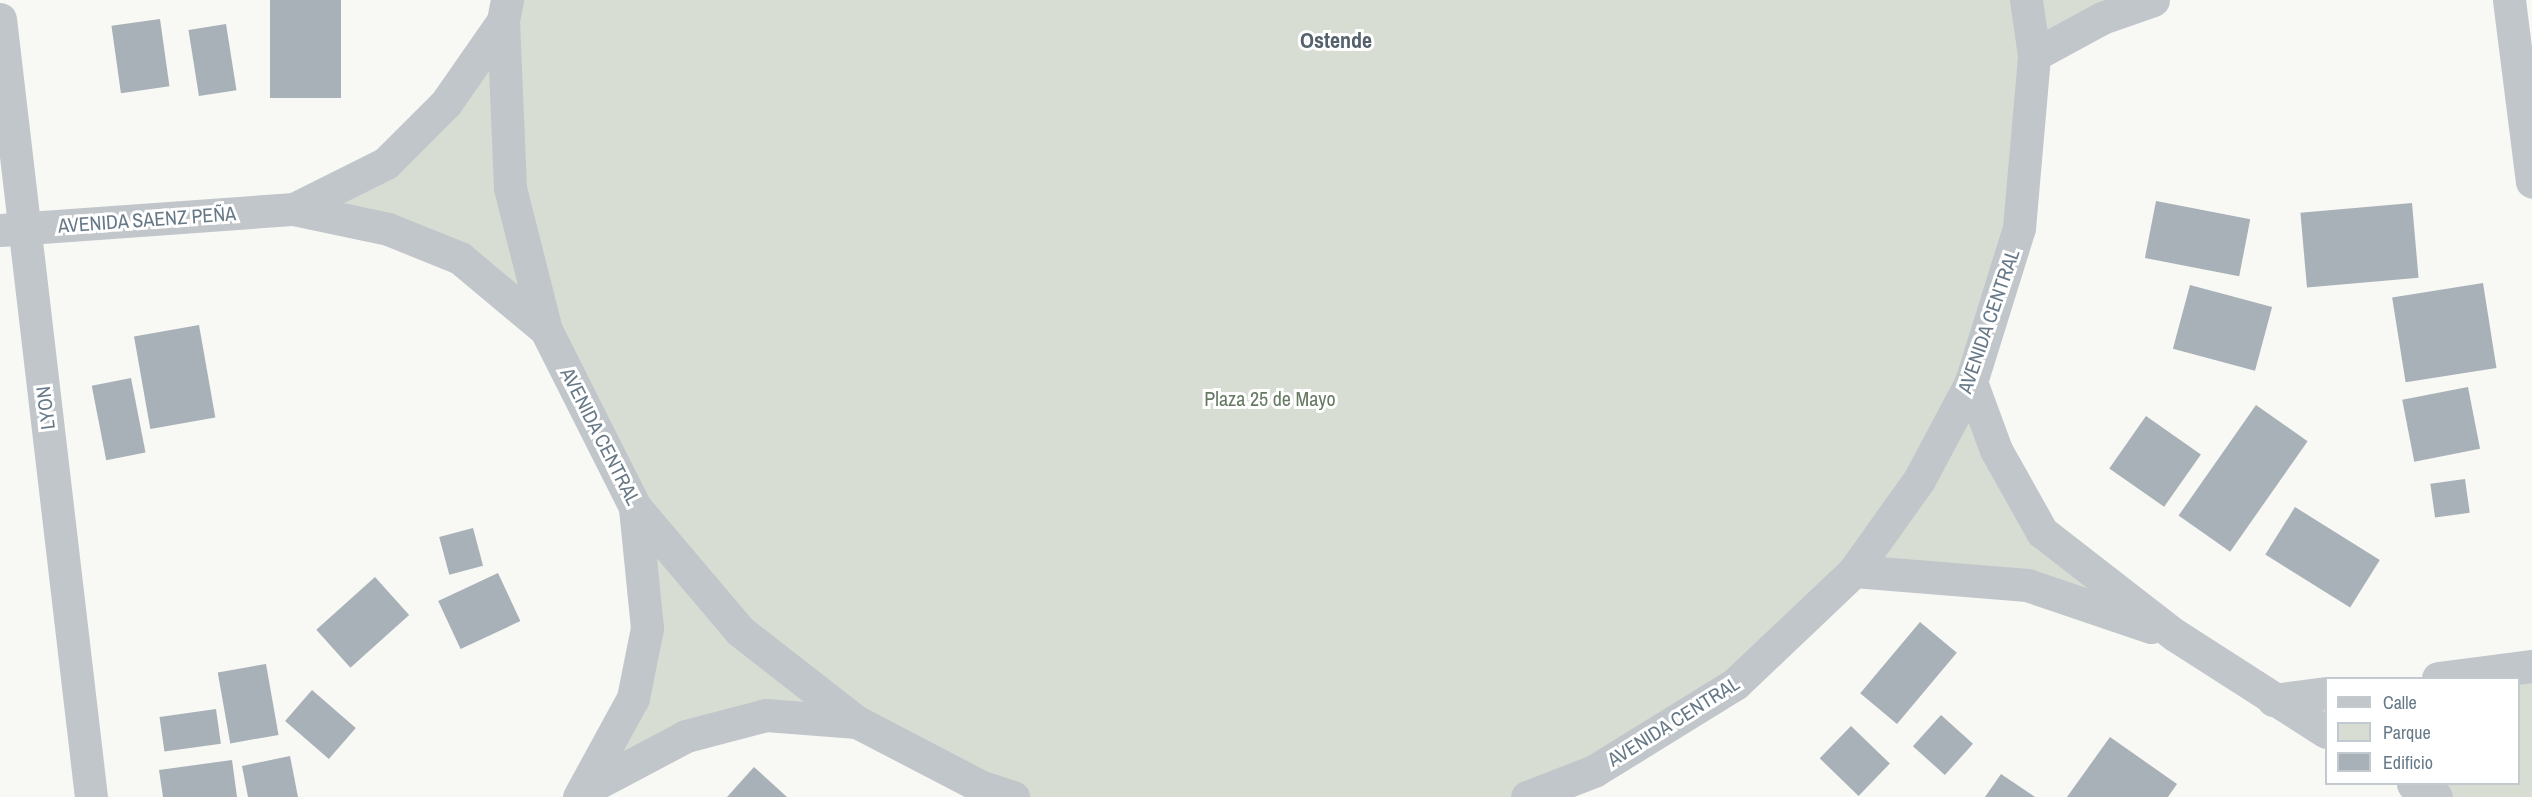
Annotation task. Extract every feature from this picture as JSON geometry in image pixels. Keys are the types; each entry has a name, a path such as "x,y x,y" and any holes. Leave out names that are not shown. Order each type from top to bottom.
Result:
{"street":[{"name":"AVENIDA CENTRAL","path":"1527,797 1595,784 1735,684 1854,571 1919,480 1971,381 2019,228 2034,55 2026,0"},
{"path":"2034,55 2102,18 2153,0"},
{"path":"2510,0 2532,182"},
{"name":"AVENIDA CENTRAL","path":"505,10 510,188 546,330 635,507 740,631 857,722 982,788 1014,797"},
{"name":"AVENIDA SAENZ PEÑA","path":"294,209 386,163 446,103 505,10"},
{"name":"LYON","path":"0,18 12,229 91,797"},
{"name":"AVENIDA SAENZ PEÑA","path":"12,229 294,209 388,229 460,258 546,330"},
{"path":"1971,381 1996,450 2042,532 2175,635 2325,731"},
{"path":"583,793 633,698 647,627 635,507"},
{"path":"1854,571 2027,585 2175,635"},
{"path":"2446,677 2532,666"},
{"path":"2273,700 2325,693"},
{"path":"583,793 686,736 766,715 857,722"},
{"path":"2416,785 2436,797"}],"green space":[{"name":"Plaza 25 de Mayo","path":"507,0 2153,0 2034,55 2019,228 1959,402 2042,532 2175,635 2027,585 1854,571 1778,650 1527,797 1013,797 857,722 766,715 586,789 633,698 635,507 546,330 460,258 294,209 386,163"},
{"path":"2532,666 2532,797 2436,797 2415,785 2520,785 2519,677"}],"building":[{"path":"270,0 341,0 341,98 270,98"},
{"path":"160,19 169,86 121,93 111,26"},
{"path":"226,24 236,90 199,96 188,30"},
{"path":"2156,201 2250,219 2239,276 2145,258"},
{"path":"2412,203 2419,278 2307,287 2300,213"},
{"path":"2483,283 2496,368 2406,382 2392,297"},
{"path":"2190,285 2272,307 2255,371 2173,349"},
{"path":"199,325 215,418 150,429 134,336"},
{"path":"131,378 146,453 106,460 92,386"},
{"path":"2468,387 2480,449 2414,462 2402,400"},
{"path":"2256,405 2308,441 2230,552 2179,516"},
{"path":"2146,416 2201,454 2164,507 2109,468"},
{"path":"2465,479 2470,513 2435,518 2430,484"},
{"path":"2295,507 2380,560 2350,607 2265,554"},
{"path":"473,528 483,566 449,575 439,537"},
{"path":"498,573 520,621 461,649 438,601"},
{"path":"375,577 409,615 350,668 316,630"},
{"path":"1920,622 1957,653 1897,724 1860,693"},
{"path":"266,664 279,735 230,743 218,673"},
{"path":"312,690 356,728 329,759 285,721"},
{"path":"216,709 221,744 164,752 160,717"},
{"path":"1941,715 1973,744 1945,775 1913,746"},
{"path":"1851,726 1890,764 1859,796 1820,758"},
{"path":"2110,737 2177,784 2168,797 2067,797"},
{"path":"290,756 298,797 248,797 242,766"},
{"path":"232,760 237,797 163,797 159,770"},
{"path":"754,767 787,797 727,797"},
{"path":"2001,774 2035,797 1985,797"}],"district":[{"name":"Ostende","path":"1336,41"}]}
